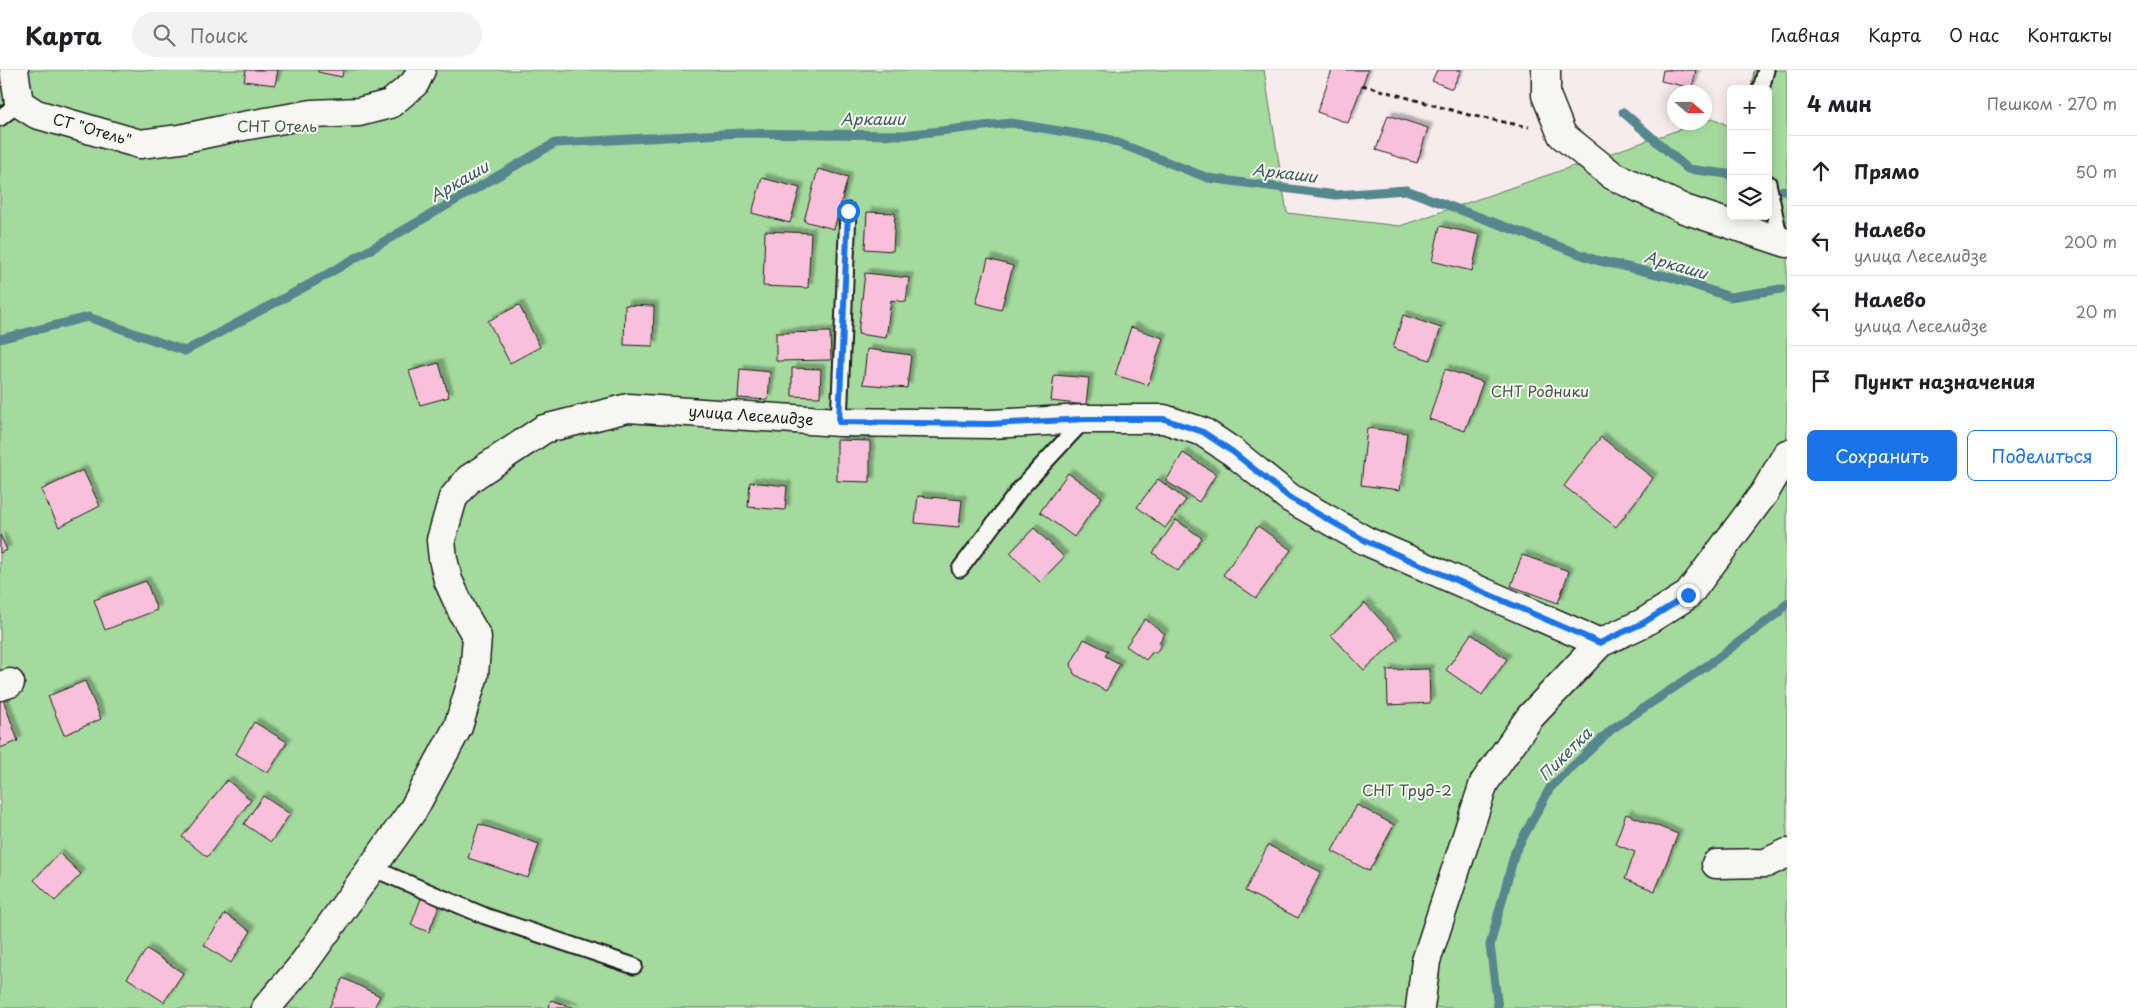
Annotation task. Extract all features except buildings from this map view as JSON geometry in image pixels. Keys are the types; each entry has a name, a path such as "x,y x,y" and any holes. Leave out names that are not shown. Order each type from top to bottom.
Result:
{"street":[{"name":"СТ \"Отель\"","path":"14,70 10,110 36,114 140,144 180,139 312,114 359,112 390,104 415,83 422,70"},
{"path":"1546,70 1546,95 1562,135 1612,175 1684,209 1783,241"},
{"name":"улица Леселидзе","path":"372,868 413,810 458,727 474,675 476,637 448,580 442,559 441,540 453,498 469,478 544,429 628,408 839,422 990,424 1086,419 1164,419 1203,432 1233,452 1290,498 1366,541 1600,643"},
{"path":"1420,1008 1426,961 1484,783 1530,717 1600,643 1643,623 1688,595 1765,492 1787,454"},
{"path":"1716,864 1766,862 1787,853"},
{"path":"266,1008 301,967 372,868"}],"lane":[{"path":"1762,85 1766,70"},
{"path":"1772,198 1783,241"},
{"path":"839,422 848,211"},
{"path":"960,569 1020,489 1086,419"},
{"path":"372,868 485,916 634,966"}],"path":[{"path":"1362,85 1469,114 1562,135"}],"green space":[{"path":"0,70 1264,70 1287,213 1400,226 1678,130 1712,130 1713,118 1727,125 1727,220 1772,220 1772,85 1752,85 1754,70 1787,70 1787,1008 0,1008"}],"waterway":[{"path":"1623,112 1688,169 1729,175"},
{"name":"Аркаши","path":"0,339 88,317 185,351 312,283 555,143 742,133 904,135 1011,123 1108,139 1208,178 1336,195 1406,190 1596,260 1670,277 1730,297 1781,289"},
{"path":"1783,190 1787,192"},
{"name":"Пикетка","path":"1498,1008 1490,945 1515,852 1550,788 1612,729 1708,665 1778,613 1787,603"}],"route":[{"path":"848,211 839,422 990,424 1086,419 1164,419 1203,432 1233,452 1290,498 1366,541 1600,643 1643,623 1688,595"}],"park label":[{"name":"СНТ Отель","path":"277,127"},
{"name":"СНТ Родники","path":"1540,392"},
{"name":"СНТ Труд-2","path":"1407,791"}]}
